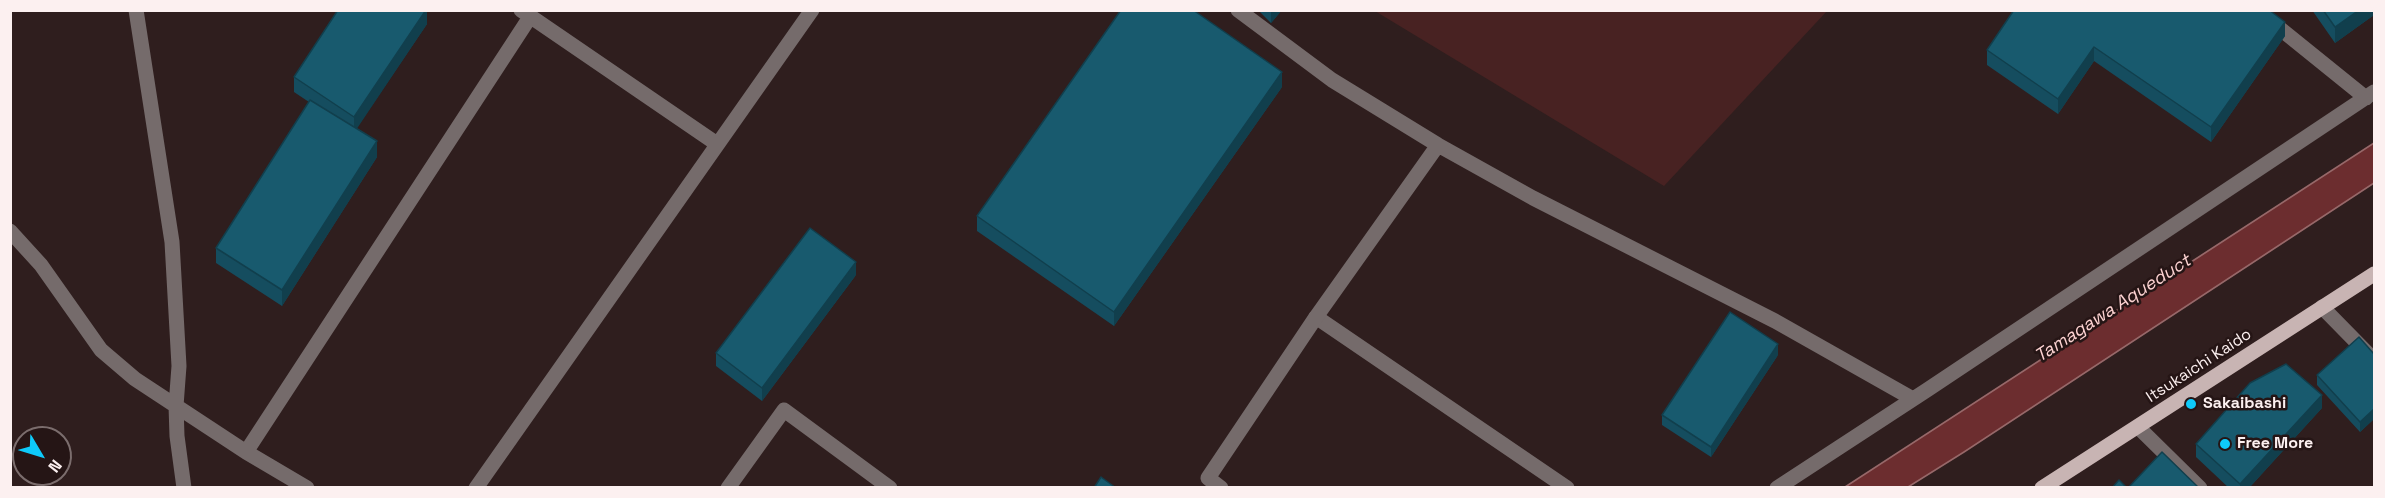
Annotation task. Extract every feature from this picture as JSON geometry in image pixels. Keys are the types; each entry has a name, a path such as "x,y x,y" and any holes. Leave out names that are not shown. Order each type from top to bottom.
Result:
{"main road":[{"name":"Itsukaichi Kaido","path":"2042,488 2374,274"}],"street":[{"path":"136,10 172,242 179,366 176,406 177,436 184,488"},
{"path":"476,488 812,10"},
{"path":"1238,10 1332,80 1438,145 1552,209 1775,321 1913,399"},
{"path":"1777,488 2370,95 2257,10"},
{"path":"246,452 525,14 717,144"},
{"path":"1221,488 1208,478 1316,317 1438,145"},
{"path":"10,231 41,265 100,350 135,379 246,452 307,488"},
{"path":"2322,307 2374,360"},
{"path":"1316,317 1567,488"},
{"path":"728,488 783,410 890,488"},
{"path":"2138,427 2200,488"}],"shaded area":[{"path":"1375,11 1827,11 1664,186"},
{"path":"2374,143 2374,183 1964,452 1908,487 1845,487"}],"building":[{"path":"338,10 426,10 354,117 294,77"},
{"path":"1121,10 1193,10 1282,72 1114,312 977,216"},
{"path":"2014,10 2269,10 2285,22 2211,127 2094,47 2058,99 1987,50"},
{"path":"2323,10 2359,10 2335,27"},
{"path":"310,100 377,141 282,290 216,248"},
{"path":"810,228 856,262 762,388 716,353"},
{"path":"1730,312 1778,344 1711,447 1662,415"},
{"path":"2359,337 2374,354 2374,409 2360,422 2317,375"},
{"path":"2286,364 2322,395 2240,484 2196,444 2250,383"},
{"path":"2162,452 2199,488 2128,488"},
{"path":"1101,477 1116,488 1094,488"},
{"path":"2119,480 2127,488 2112,488"}],"place":[{"name":"Sakaibashi","path":"2191,404"},
{"name":"Free More","path":"2225,444"}],"water label":[{"name":"Tamagawa Aqueduct","path":"2113,309"}]}
